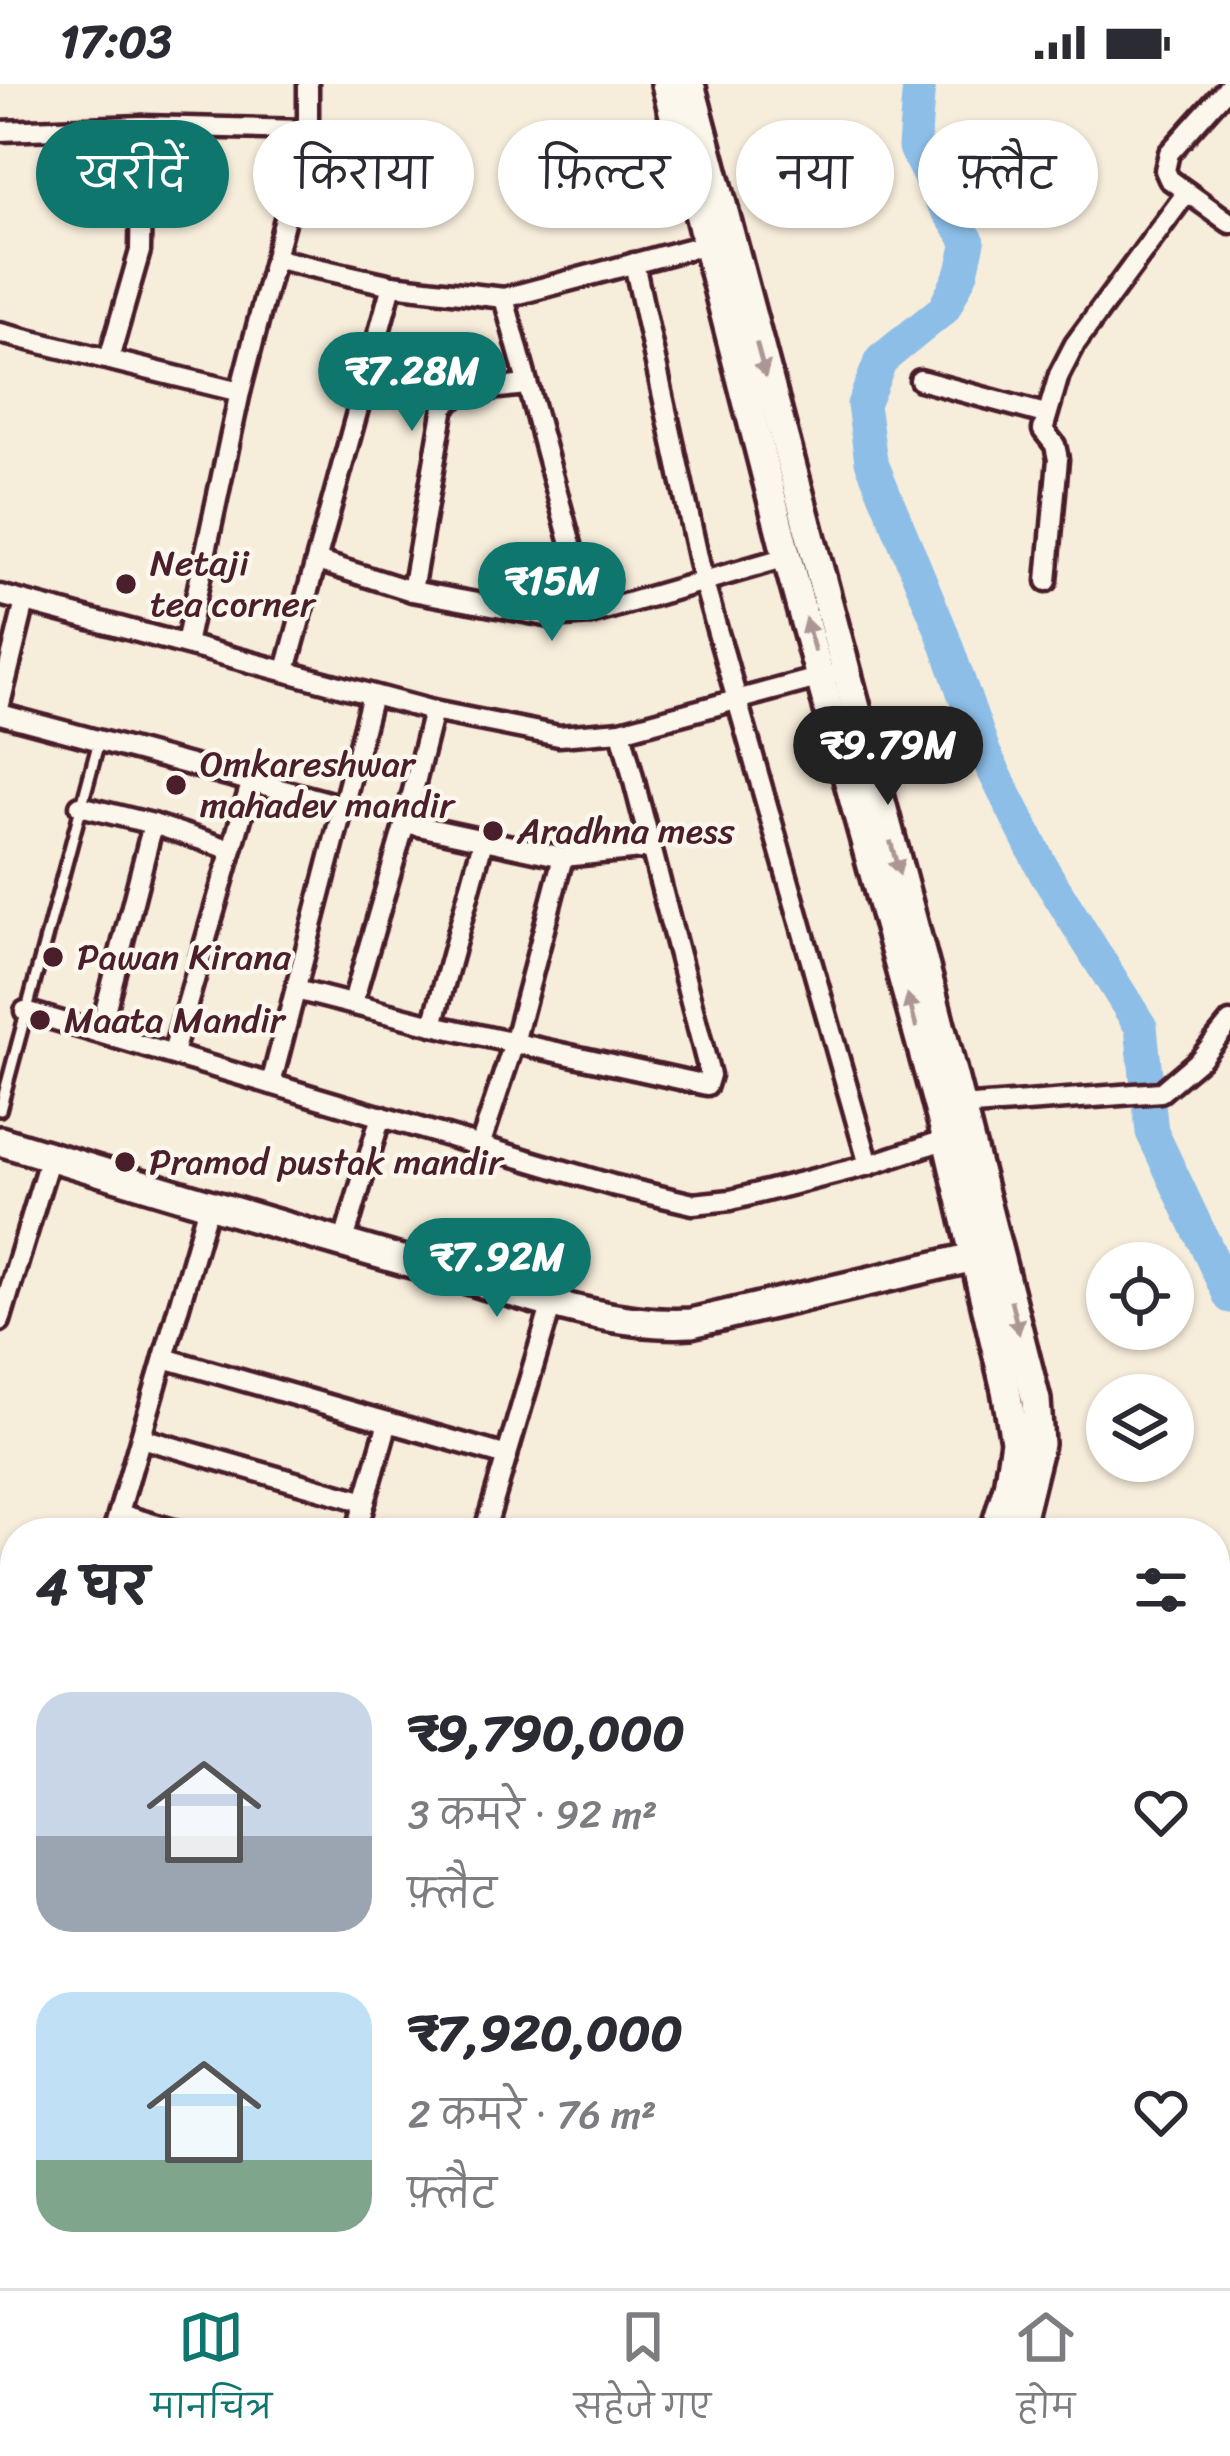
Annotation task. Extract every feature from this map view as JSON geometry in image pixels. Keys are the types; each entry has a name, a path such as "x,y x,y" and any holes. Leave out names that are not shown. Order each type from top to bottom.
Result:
{"street":[{"path":"308,84 308,120"},
{"path":"666,84 788,557 833,673 931,990 959,1107 1015,1441 999,1518"},
{"path":"689,84 946,1138 1036,1400 1039,1444 1021,1518"},
{"path":"1230,85 1166,160 1168,179 1230,223"},
{"path":"0,130 36,129"},
{"path":"1047,581 1058,459 1055,445 1043,430 1046,414 1075,344 1187,192"},
{"path":"109,358 140,251 140,228"},
{"path":"187,644 241,392 285,228"},
{"path":"277,260 392,285 504,298 707,244"},
{"path":"634,263 703,580 869,1165"},
{"path":"286,670 392,285"},
{"path":"504,298 590,614"},
{"path":"0,333 241,392"},
{"path":"920,380 1046,414"},
{"path":"412,591 444,406 462,392 526,385"},
{"path":"317,561 412,591 551,616 590,614 788,557"},
{"path":"0,595 433,711 559,736 621,731 833,673"},
{"path":"0,704 25,602"},
{"path":"272,1084 371,695"},
{"path":"353,1002 433,711"},
{"path":"0,714 343,806"},
{"path":"296,990 706,1085 710,1076 621,731"},
{"path":"173,1053 252,780"},
{"path":"80,806 229,850"},
{"path":"405,823 563,857 650,848"},
{"path":"100,1031 153,824"},
{"path":"433,1025 483,841"},
{"path":"481,1143 514,1042 563,857"},
{"path":"26,1010 693,1204 731,1200 869,1165 946,1138"},
{"path":"959,1107 1161,1092 1227,1031"},
{"path":"343,1244 381,1116"},
{"path":"0,1141 208,1206 552,1303 666,1324 691,1323 985,1252"},
{"path":"2,1307 50,1156"},
{"path":"118,1518 208,1206"},
{"path":"488,1518 552,1303"},
{"path":"164,1358 507,1456"},
{"path":"360,1518 388,1422"},
{"path":"141,1438 365,1502"}],"lane":[{"path":"0,1110 100,741"}],"waterway":[{"path":"919,84 914,147 969,242 962,272 944,309 881,360 863,405 871,461 941,630 985,754 1045,873 1141,1027 1152,1132 1230,1297"}],"place":[{"name":"Netaji tea corner","path":"126,584"},
{"name":"Omkareshwar mahadev mandir","path":"176,785"},
{"name":"Aradhna mess","path":"493,831"},
{"name":"Pawan Kirana","path":"53,957"},
{"name":"Maata Mandir","path":"40,1020"},
{"name":"Pramod pustak mandir","path":"125,1162"}]}
